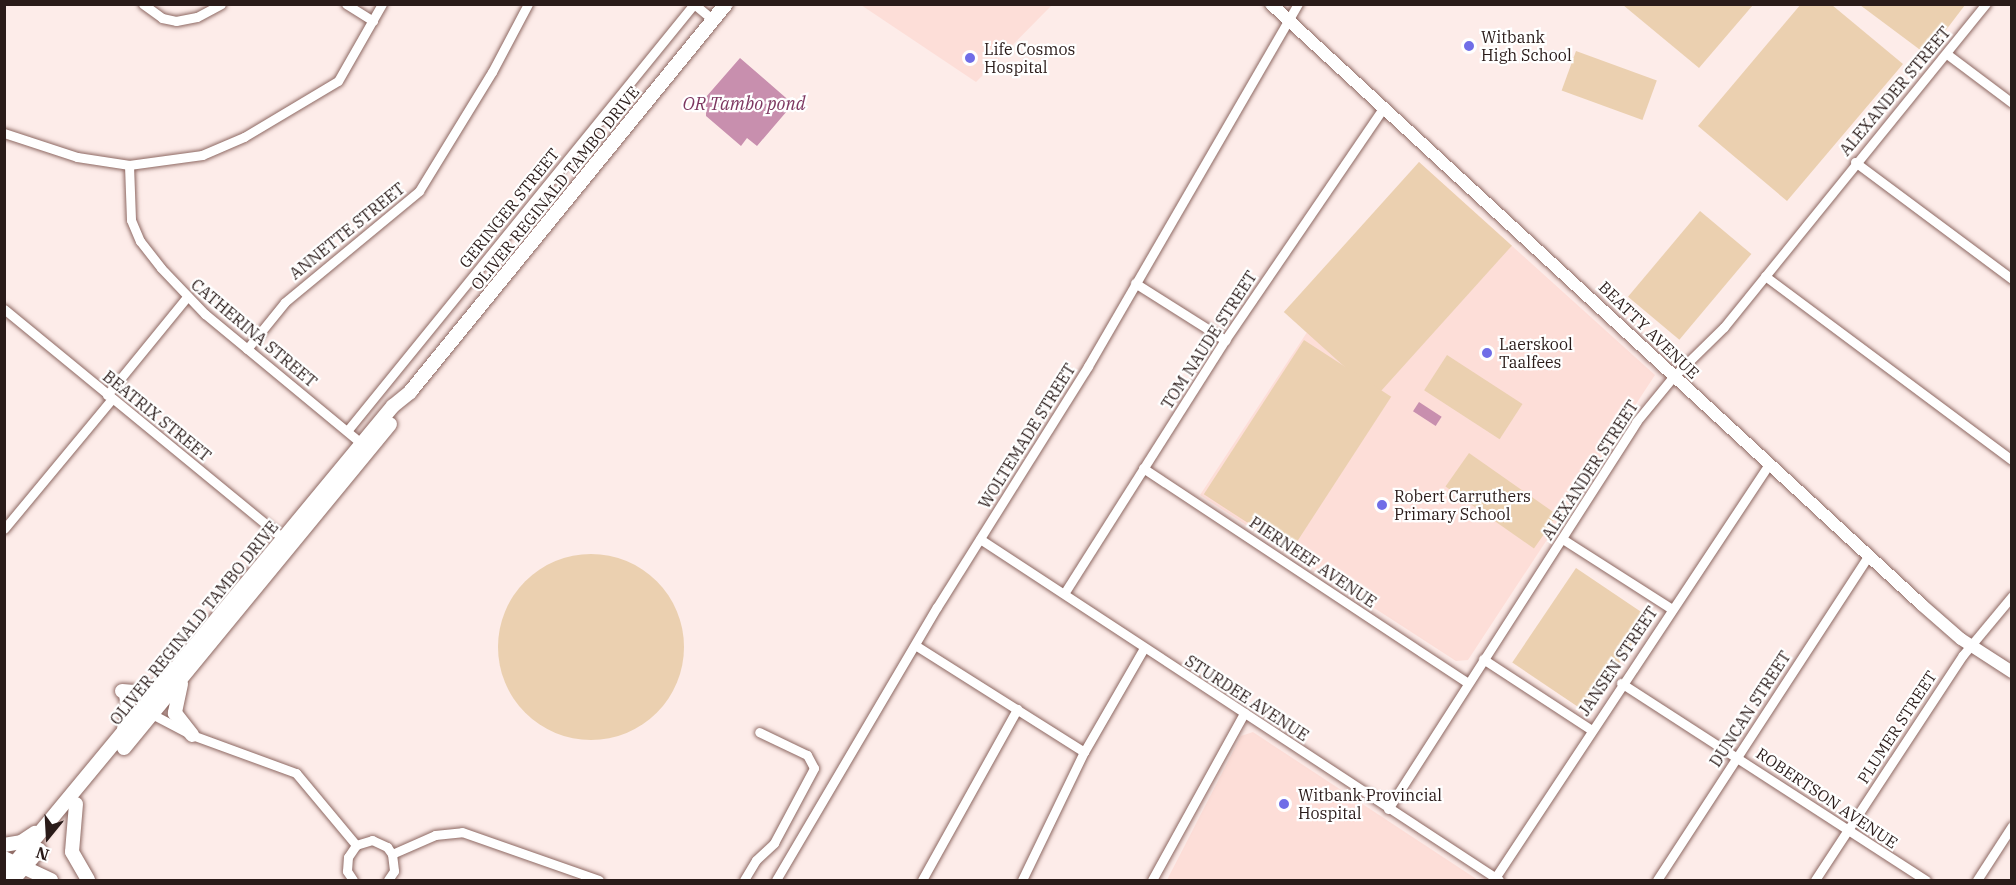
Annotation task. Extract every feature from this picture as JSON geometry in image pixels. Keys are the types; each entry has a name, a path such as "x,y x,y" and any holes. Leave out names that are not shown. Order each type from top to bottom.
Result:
{"main road":[{"name":"OLIVER REGINALD TAMBO DRIVE","path":"12,874 50,821 122,737 186,674 365,446 726,4"},
{"name":"OLIVER REGINALD TAMBO DRIVE","path":"12,874 76,804 148,712 165,682 288,542"},
{"path":"186,674 174,709 192,735"},
{"path":"122,737 129,711 124,693 143,693 165,682"},
{"path":"76,804 72,852 88,880"},
{"path":"4,845 26,840 50,821"},
{"path":"12,874 51,880"}],"street":[{"path":"143,4 162,18 176,21 197,18 221,4"},
{"path":"346,4 373,21"},
{"path":"4,133 69,155 129,165 165,163 208,153 244,137 315,96 344,75 382,4"},
{"name":"ANNETTE STREET","path":"247,349 285,302 419,191 492,72 528,4"},
{"path":"694,4 713,20"},
{"name":"GERINGER STREET","path":"347,431 694,4"},
{"name":"BEATTY AVENUE","path":"1271,4 1673,377 1869,555 1971,646 2012,672"},
{"name":"WOLTEMADE STREET","path":"776,880 915,645 1088,366 1298,4"},
{"name":"ALEXANDER STREET","path":"1388,809 1466,682 1564,540 1636,422 1673,377 1724,327 1855,162 1947,54 1986,4"},
{"path":"1947,54 2012,103"},
{"name":"TOM NAUDE STREET","path":"1065,592 1225,340 1383,108"},
{"path":"1855,162 2012,279"},
{"name":"CATHERINA STREET","path":"129,165 128,199 134,228 186,298 365,446"},
{"path":"1765,276 2012,460"},
{"path":"1135,283 1225,340"},
{"path":"4,529 186,298"},
{"name":"BEATRIX STREET","path":"4,309 288,542"},
{"name":"JANSEN STREET","path":"1497,879 1590,729 1769,464"},
{"name":"PIERNEEF AVENUE","path":"1143,468 1466,682"},
{"name":"STURDEE AVENUE","path":"980,539 1065,592 1144,648 1497,879"},
{"path":"1564,540 1672,609"},
{"name":"DUNCAN STREET","path":"1657,880 1869,555"},
{"name":"PLUMER STREET","path":"1815,880 1971,646 2012,596"},
{"path":"915,645 1084,752"},
{"path":"1022,880 1084,752 1144,648"},
{"path":"1483,659 1590,729"},
{"name":"ROBERTSON AVENUE","path":"1621,683 1926,880"},
{"path":"922,880 1017,709"},
{"path":"148,712 192,735 296,773 356,845"},
{"path":"1152,880 1244,713"},
{"path":"744,880 756,860 774,843 814,768 807,755 759,732"},
{"path":"1977,880 2012,826"},
{"path":"392,854 435,835 455,832 599,880"},
{"path":"353,880 346,864 356,845 368,841 380,842 392,854 394,865 388,880"}],"shaded area":[{"path":"1801,4 1832,5 1903,64 1787,201 1698,126"},
{"name":"Life Cosmos Hospital","path":"861,5 1052,5 976,82"},
{"path":"1623,5 1753,5 1699,68"},
{"path":"1860,5 1965,5 1927,55"},
{"path":"1576,51 1657,80 1642,120 1562,90"},
{"path":"1419,162 1655,375 1468,660 1456,661 1200,495"},
{"path":"1419,162 1512,246 1377,396 1284,312"},
{"path":"1700,211 1751,254 1679,340 1628,297"},
{"path":"1304,340 1391,397 1291,551 1204,494"},
{"path":"1447,355 1522,404 1500,439 1424,390"},
{"path":"1469,453 1557,515 1534,549 1445,487"},
{"path":"591,554 627,561 657,581 677,611 684,647 677,683 657,713 627,733 591,740 555,733 525,713 505,683 498,647 505,611 525,581 555,561"},
{"path":"1576,568 1650,618 1586,712 1512,663"},
{"name":"Witbank Provincial Hospital","path":"1253,732 1478,880 1167,880 1241,736"}],"water":[{"name":"OR Tambo pond","path":"740,58 793,104 757,146 747,138 741,146 706,116 706,97"},
{"path":"1419,402 1442,417 1436,426 1413,411"}],"place":[{"name":"Witbank High School","path":"1469,46"},
{"name":"Life Cosmos Hospital","path":"970,58"},
{"name":"Laerskool Taalfees","path":"1487,353"},
{"name":"Robert Carruthers Primary School","path":"1382,505"},
{"name":"Witbank Provincial Hospital","path":"1284,804"}]}
